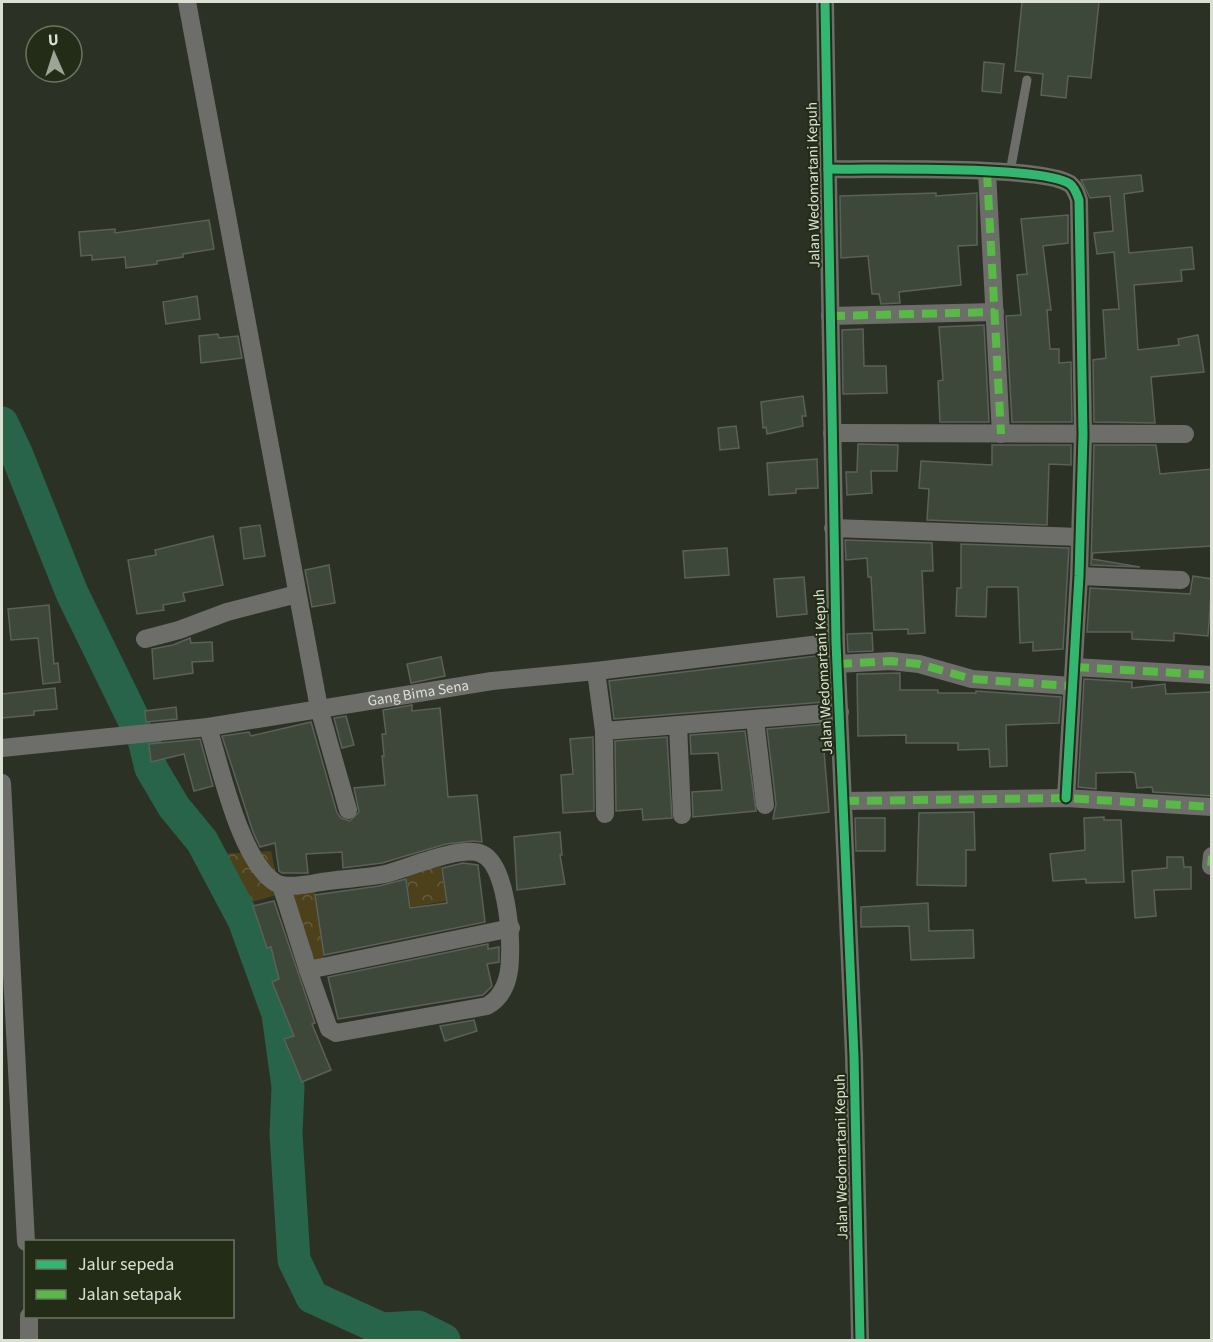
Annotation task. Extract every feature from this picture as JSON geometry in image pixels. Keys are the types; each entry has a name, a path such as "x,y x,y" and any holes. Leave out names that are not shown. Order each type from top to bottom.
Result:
{"street":[{"path":"187,2 319,708 348,810"},
{"name":"Jalan Wedomartani Kepuh","path":"825,2 833,528 844,801 860,1341"},
{"path":"828,170 1010,172 1062,181 1075,190 1078,200 1083,435 1079,576 1066,798"},
{"path":"987,172 1001,434"},
{"path":"830,316 995,312"},
{"path":"832,433 1185,434"},
{"path":"833,528 1080,537"},
{"path":"1079,576 1181,580"},
{"path":"145,639 179,630 226,612 297,594"},
{"name":"Gang Bima Sena","path":"2,748 208,727 492,681 836,642"},
{"path":"837,664 891,661 919,664 972,679 1071,686"},
{"path":"1074,667 1212,675"},
{"path":"596,671 603,731 605,814"},
{"path":"603,731 840,712"},
{"path":"755,720 765,806"},
{"path":"678,725 682,815"},
{"path":"208,727 233,811 252,854 262,872 281,885 329,1029 336,1033 479,1009 494,1002 510,974 511,928 498,874 490,860 481,853 471,852 426,860 385,874 281,885"},
{"path":"2,783 26,1240"},
{"path":"844,801 1066,798 1212,807"},
{"path":"1211,866 1212,856"},
{"path":"308,970 511,928"},
{"path":"29,1318 29,1341"}],"lane":[{"path":"1010,172 1027,80"}],"green space":[{"path":"271,851 280,894 245,904 222,854"},
{"path":"440,861 446,901 411,907 405,868"},
{"path":"284,891 315,891 324,962 309,965"}],"building":[{"path":"1022,2 1099,2 1091,78 1068,76 1066,98 1041,95 1043,74 1015,71"},
{"path":"984,62 1004,64 1001,93 982,91"},
{"path":"1141,175 1143,191 1124,194 1129,253 1192,247 1194,269 1181,270 1182,281 1134,285 1138,350 1179,345 1178,339 1198,335 1204,372 1151,377 1155,423 1094,422 1093,360 1106,358 1103,310 1119,309 1114,252 1097,254 1094,233 1113,231 1110,196 1090,198 1081,180"},
{"path":"936,193 936,196 977,193 977,245 958,246 961,285 899,292 900,303 881,304 879,294 872,294 868,256 841,258 840,196"},
{"path":"1068,215 1068,243 1043,246 1051,310 1047,310 1050,349 1059,349 1059,363 1071,362 1072,422 1012,422 1006,316 1021,315 1017,275 1027,274 1021,219"},
{"path":"209,220 214,249 183,254 183,257 157,261 157,264 126,268 125,257 92,260 92,255 81,256 79,232 115,229 115,233"},
{"path":"197,296 200,319 166,324 163,302"},
{"path":"984,325 989,422 940,422 938,381 943,380 939,327"},
{"path":"863,329 864,366 886,366 887,393 843,394 842,330"},
{"path":"218,334 219,338 238,336 242,358 201,363 199,336"},
{"path":"803,396 806,416 802,416 803,426 767,434 766,427 763,428 761,402"},
{"path":"736,426 739,448 720,450 718,428"},
{"path":"858,444 898,445 897,471 871,471 872,493 847,495 846,472 857,472"},
{"path":"992,445 1071,445 1071,465 1049,464 1047,525 927,520 929,489 919,488 921,461 992,465"},
{"path":"1094,445 1156,445 1160,474 1212,469 1212,546 1093,553 1092,559 1140,567 1091,565"},
{"path":"817,459 818,488 796,489 796,493 769,495 767,463"},
{"path":"260,525 265,556 244,559 240,528"},
{"path":"213,536 223,585 183,593 185,601 163,605 164,610 137,614 128,560 156,555 155,550"},
{"path":"845,540 932,543 933,571 922,571 925,633 908,634 908,629 874,630 871,577 868,577 867,558 846,560"},
{"path":"961,544 1069,548 1063,649 1033,651 1033,642 1020,643 1018,587 987,587 986,617 956,616 957,588 961,588"},
{"path":"727,548 729,575 685,578 683,551"},
{"path":"329,565 335,603 312,607 305,570"},
{"path":"1193,576 1212,579 1208,636 1174,633 1174,641 1132,639 1132,632 1087,632 1090,588 1190,594"},
{"path":"804,577 807,614 777,617 774,579"},
{"path":"49,605 54,664 58,663 60,682 43,684 38,638 11,640 8,609"},
{"path":"872,633 873,651 848,652 847,634"},
{"path":"190,638 191,643 212,642 213,661 192,662 193,673 154,679 152,649 173,645"},
{"path":"824,655 825,668 821,668 823,702 614,719 609,681"},
{"path":"441,657 445,676 411,683 407,664"},
{"path":"900,673 900,690 938,690 938,693 976,693 976,691 1061,697 1059,723 1006,725 1007,766 990,767 989,749 958,750 958,743 906,743 906,735 858,736 857,674"},
{"path":"1084,679 1132,682 1132,688 1165,684 1166,694 1212,692 1212,796 1153,792 1152,787 1137,788 1135,773 1131,772 1096,773 1096,789 1078,787"},
{"path":"55,688 57,709 34,711 34,715 2,718 2,694"},
{"path":"412,705 412,711 440,708 448,797 477,795 482,842 446,844 382,863 343,868 342,852 306,854 308,873 279,871 275,843 260,847 253,832 222,736 249,732 251,736 311,722 337,813 341,818 350,821 359,812 354,788 385,785 382,734 386,734 383,710"},
{"path":"176,707 177,719 146,722 145,711"},
{"path":"346,716 354,745 342,748 334,718"},
{"path":"825,724 826,751 824,751 829,812 773,819 776,804 767,729"},
{"path":"745,731 756,811 693,817 692,792 722,790 718,753 691,754 690,735"},
{"path":"593,737 594,811 563,813 561,775 573,774 570,739"},
{"path":"667,737 672,818 643,820 642,809 616,811 615,741"},
{"path":"200,739 213,786 194,791 184,754 151,762 149,744"},
{"path":"974,812 975,850 966,850 966,886 917,885 919,813"},
{"path":"1104,817 1104,820 1121,820 1124,882 1086,883 1086,879 1053,881 1050,854 1085,850 1084,818"},
{"path":"855,818 885,818 885,851 856,851"},
{"path":"560,832 562,855 560,855 565,884 517,890 514,837"},
{"path":"1167,857 1183,857 1184,867 1191,867 1191,889 1154,890 1156,916 1135,918 1132,871 1167,868"},
{"path":"463,863 478,865 485,922 324,955 315,895 379,886 406,879 410,908 447,903 442,868"},
{"path":"274,901 315,1023 312,1024 331,1070 302,1082 284,1039 294,1036 272,982 279,979 271,947 267,948 253,906"},
{"path":"928,903 929,931 973,930 974,958 911,960 909,926 861,927 861,907"},
{"path":"488,944 488,949 499,947 499,962 487,964 492,986 483,995 338,1019 328,977"},
{"path":"474,1020 477,1031 445,1041 440,1026"}],"waterway":[{"path":"2,423 72,593 134,720"},
{"path":"144,740 151,768 174,807 202,841 244,920 278,1014 288,1087 286,1134 294,1260 312,1297 382,1329 418,1327 444,1340"}],"marked path":[{"path":"987,172 1001,434"},
{"path":"830,316 995,312"},
{"path":"837,664 891,661 919,664 972,679 1071,686"},
{"path":"1074,667 1212,675"},
{"path":"844,801 1066,798 1212,807"},
{"path":"1211,866 1212,856"}],"cycle path":[{"path":"825,2 836,642 854,1056 860,1340"},
{"path":"828,169 992,171 1053,178 1070,184 1075,189 1079,200 1083,435 1079,576 1066,798"}]}
